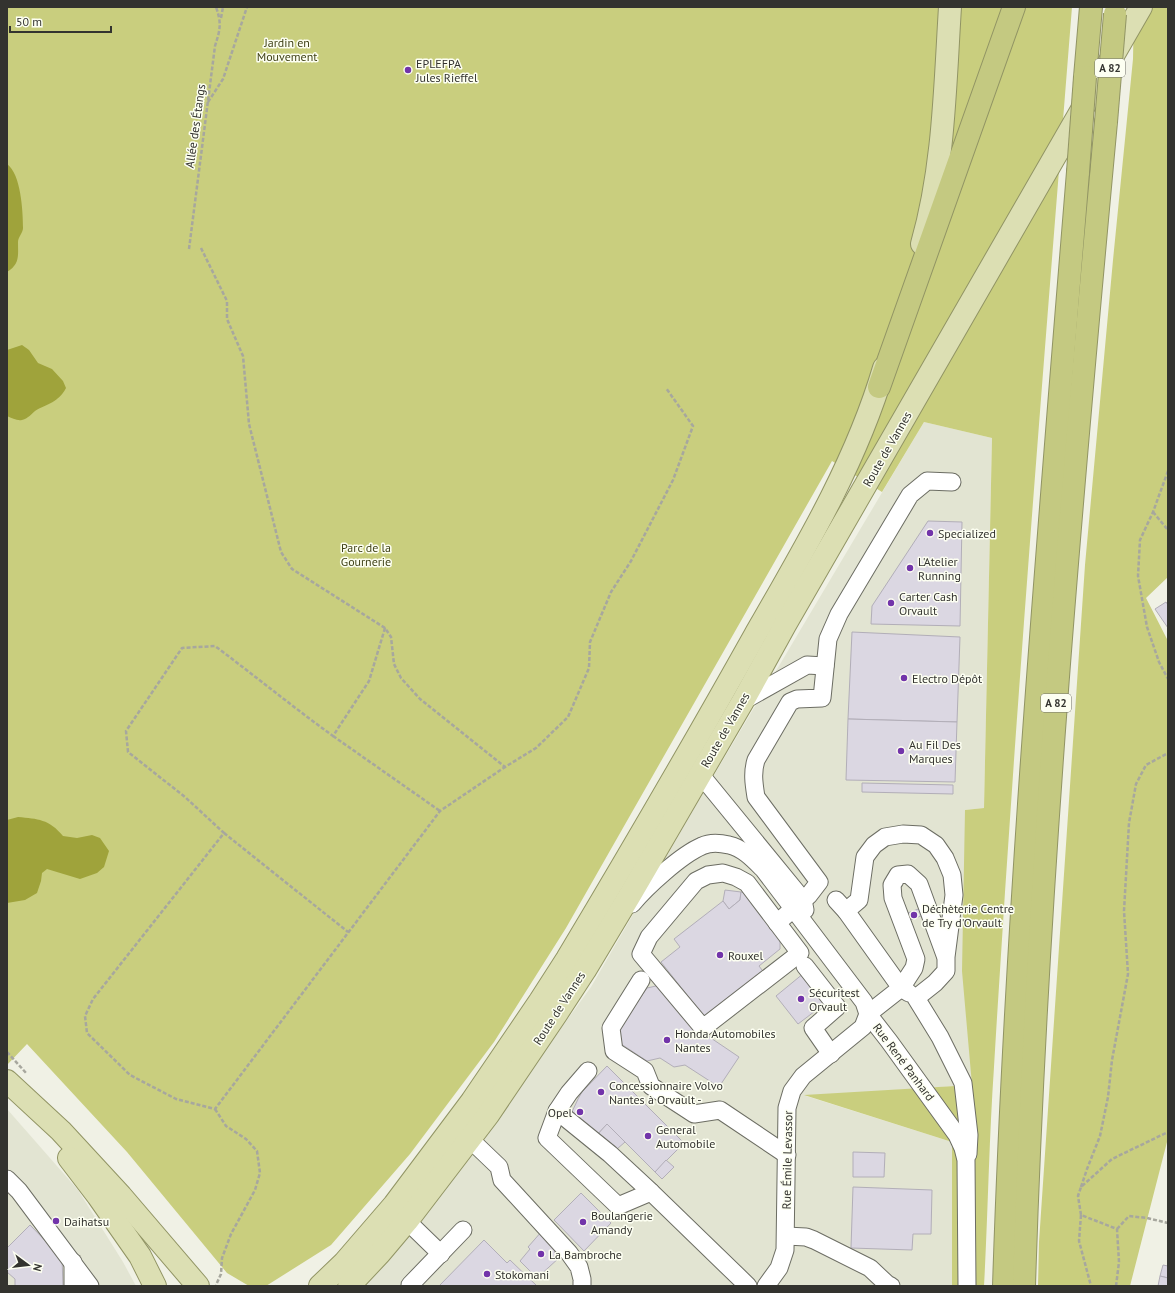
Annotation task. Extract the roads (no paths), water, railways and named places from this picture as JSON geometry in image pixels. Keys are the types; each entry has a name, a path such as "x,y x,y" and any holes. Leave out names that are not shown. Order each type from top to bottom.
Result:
{"highway":[{"path":"879,387 1014,7"},
{"name":"A 82","path":"1004,1286 1013,1062 1028,804 1091,7"},
{"name":"A 82","path":"1024,1286 1040,936 1054,729 1079,415 1115,10"}],"main road":[{"name":"Route de Vannes","path":"320,1286 344,1263 394,1205 472,1101 540,1001 567,959 729,682 813,534 854,448 879,387 923,239 933,198 942,138 950,7"},
{"name":"Route de Vannes","path":"350,1286 406,1221 488,1114 557,1013 743,701 785,625 1141,7"},
{"path":"13,1088 61,1131 207,1286"},
{"path":"13,1088 98,1196 140,1256 155,1286"}],"street":[{"path":"777,923 802,901 819,882 756,797 753,780 756,760 790,702 796,699 822,698 828,639 839,614 910,495 927,482 952,482"},
{"path":"743,701 807,666 825,666"},
{"name":"Rue René Panhard","path":"700,774 802,901 808,928 864,1002 868,1014 957,1136 963,1148 966,1160"},
{"path":"903,834 921,835 936,845 945,858 952,875 954,895 946,957 946,971 935,983 916,998 901,988 841,906 859,900 865,857 874,846 885,837 903,834"},
{"name":"Rue René Panhard","path":"603,938 643,891 686,855 703,846 718,843 731,845 748,854 764,870 802,901"},
{"path":"723,874 736,877 747,883 777,923 800,953 703,1028 641,954 649,937 696,881 708,875 723,874"},
{"path":"868,1014 901,988 914,968 916,959 894,898 892,885 898,875 908,874 919,884 946,957"},
{"path":"806,966 837,1007 813,1028 831,1054"},
{"path":"641,980 611,1028 614,1052 645,1070 651,1086 694,1114 720,1110 787,1155"},
{"name":"Rue René Panhard","path":"916,998 940,1037 963,1083 969,1135 966,1160 967,1286"},
{"name":"Rue Émile Levassor","path":"766,1286 779,1268 786,1250 787,1108 792,1091 803,1076 862,1027 868,1014"},
{"path":"588,1071 568,1093 557,1111 547,1138 618,1206 651,1192"},
{"path":"557,1111 610,1154 748,1286"},
{"path":"468,1140 476,1145 498,1167 502,1180 569,1253 578,1267 582,1279 582,1286"},
{"path":"7,1179 19,1191 90,1286"},
{"path":"406,1221 441,1254"},
{"path":"411,1286 410,1285 463,1230"},
{"path":"786,1236 806,1237 822,1244 870,1268 891,1286"},
{"path":"72,1262 73,1286"}],"place":[{"name":"EPLEFPA Jules Rieffel","path":"408,70"},
{"name":"Specialized","path":"930,533"},
{"name":"L'Atelier Running","path":"910,568"},
{"name":"Carter Cash Orvault","path":"891,603"},
{"name":"Electro Dépôt","path":"904,678"},
{"name":"Au Fil Des Marques","path":"901,751"},
{"name":"Déchèterie Centre de Try d'Orvault","path":"914,915"},
{"name":"Rouxel","path":"720,955"},
{"name":"Sécuritest Orvault","path":"801,999"},
{"name":"Honda Automobiles Nantes","path":"667,1040"},
{"name":"Concessionnaire Volvo Nantes à Orvault -","path":"601,1092"},
{"name":"Opel","path":"580,1112"},
{"name":"General Automobile","path":"648,1136"},
{"name":"Daihatsu","path":"56,1221"},
{"name":"Boulangerie Amandy","path":"583,1222"},
{"name":"La Bambroche","path":"541,1254"},
{"name":"Stokomani","path":"487,1274"}],"park label":[{"name":"Jardin en Mouvement","path":"287,49"},
{"name":"Parc de la Gournerie","path":"366,554"}]}
